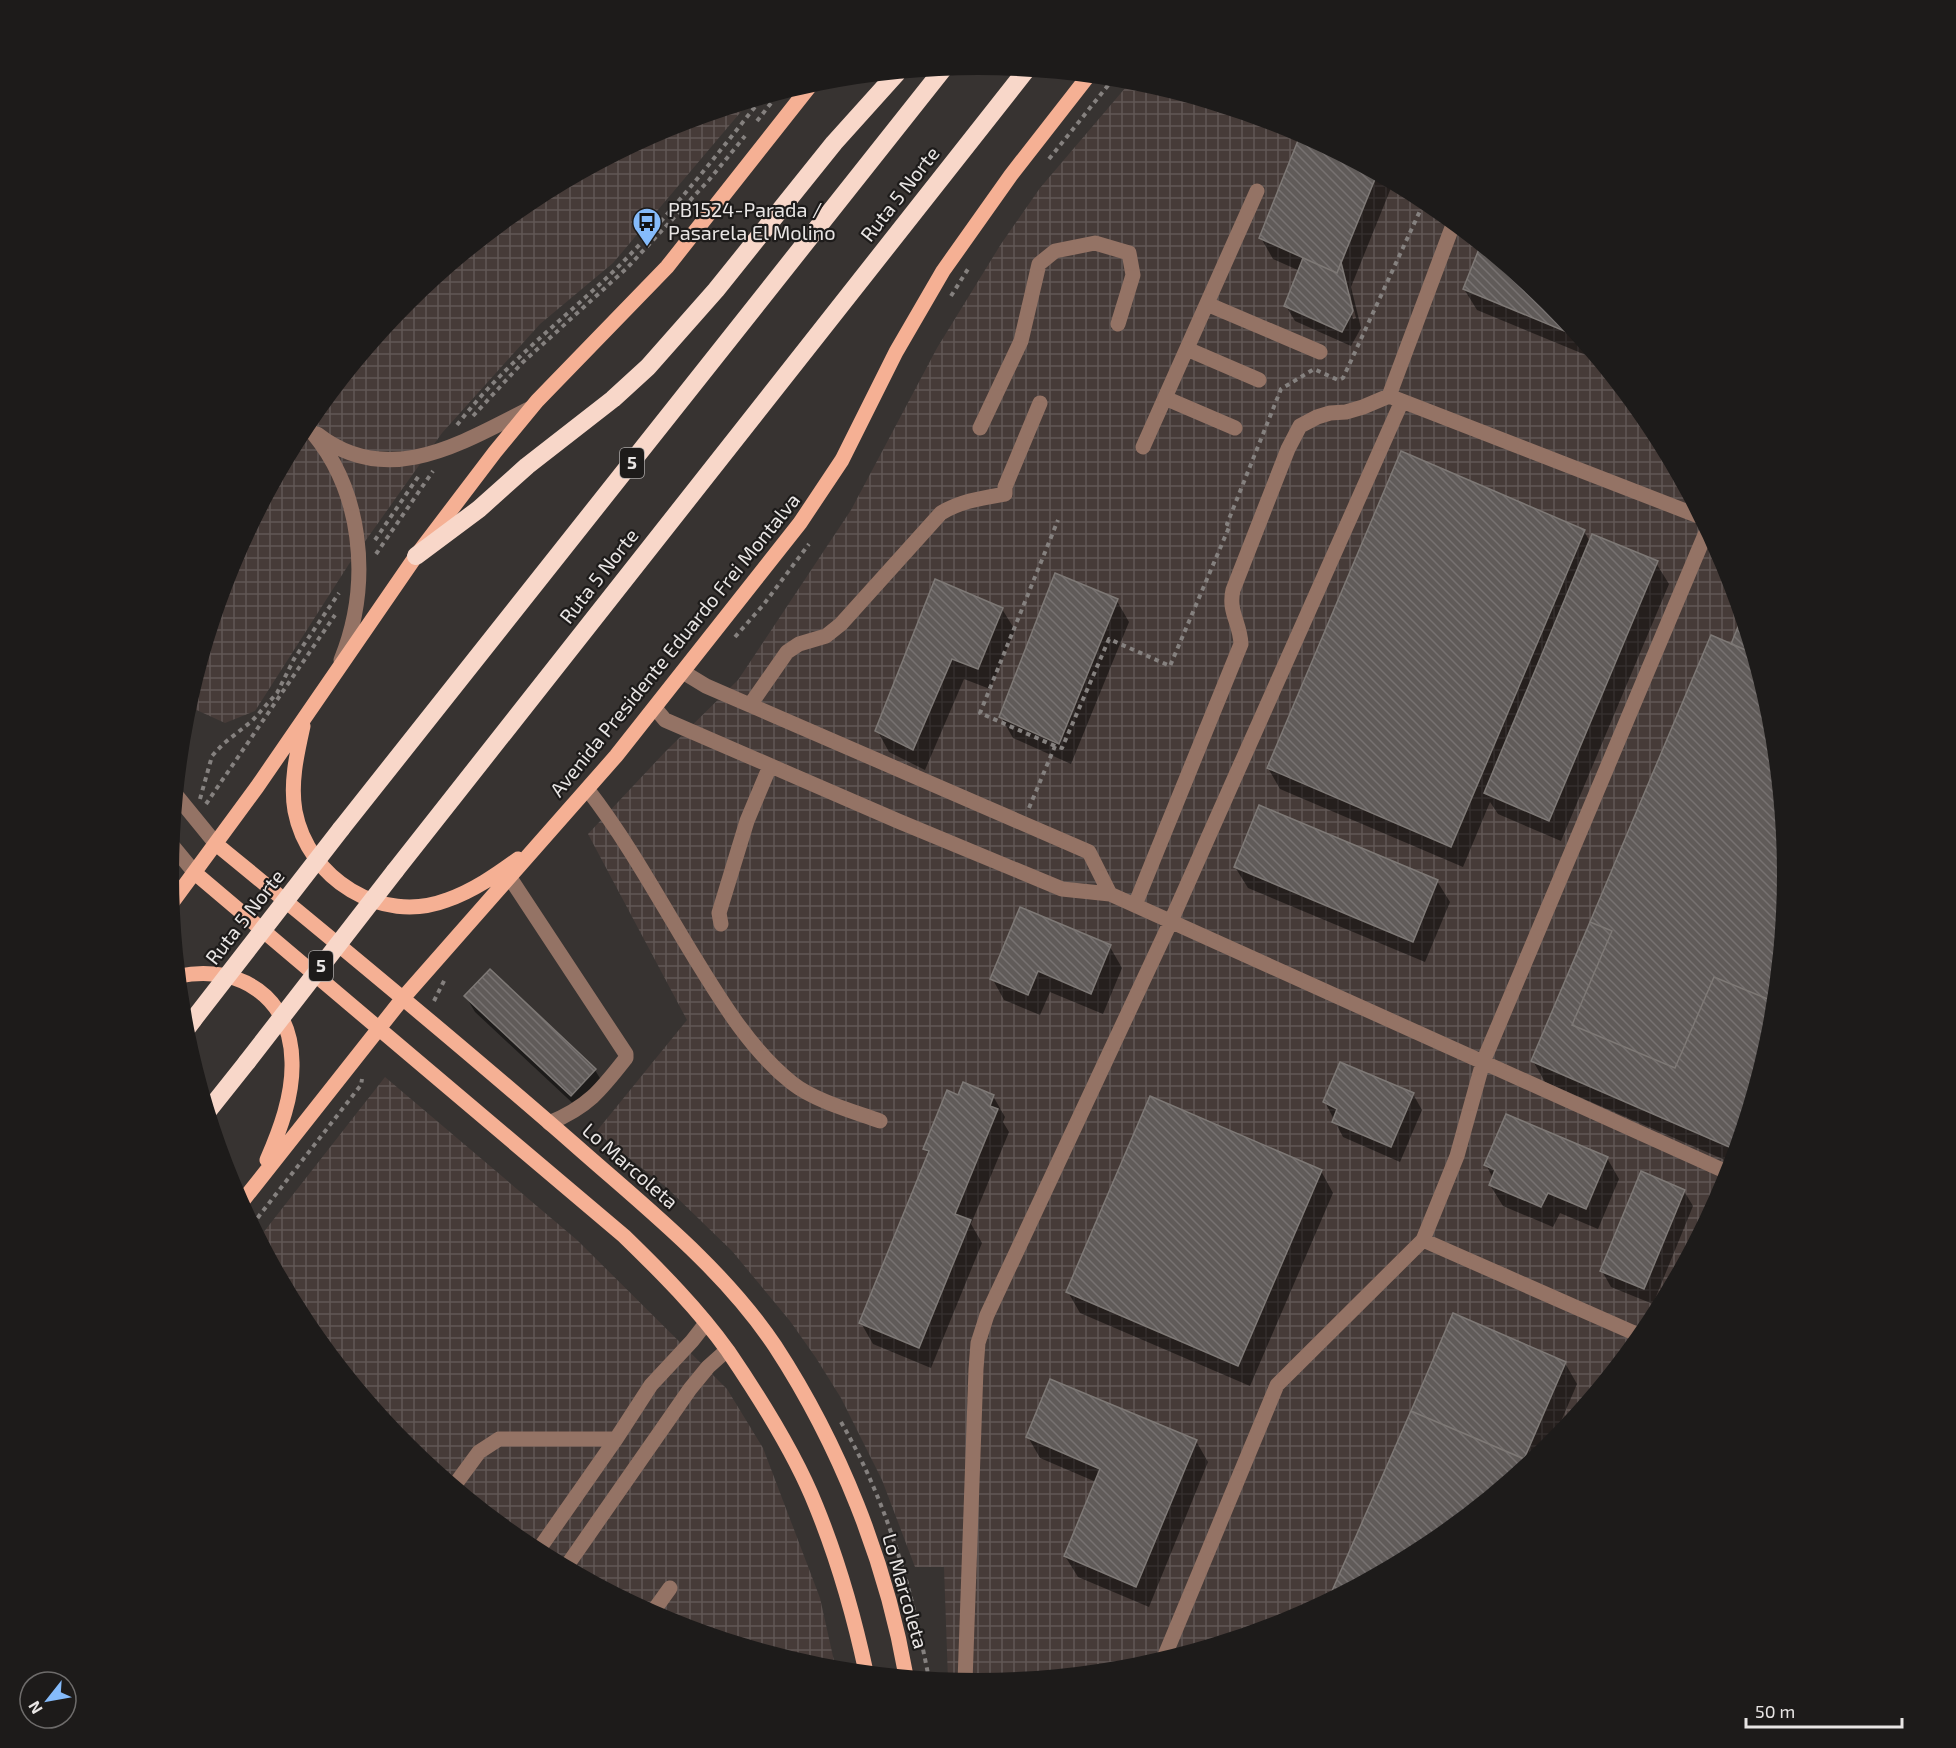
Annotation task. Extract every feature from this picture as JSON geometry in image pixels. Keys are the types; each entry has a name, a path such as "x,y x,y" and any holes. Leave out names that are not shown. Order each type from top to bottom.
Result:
{"highway":[{"name":"Ruta 5 Norte","path":"193,1021 341,829 938,77"},
{"name":"Ruta 5 Norte","path":"213,1105 1021,77"},
{"path":"416,556 479,509 527,466 613,399 648,367 709,298 834,143 889,81"}],"main road":[{"name":"Avenida Presidente Eduardo Frei Montalva","path":"247,1195 403,999 588,790 655,708 818,498 842,460 896,351 938,278 1011,175 1083,82"},
{"path":"180,893 416,556 531,408 578,356 667,267 803,94"},
{"path":"304,717 296,756 293,793 299,827 306,844 327,872 356,894 382,903 410,907 446,901 490,879 538,846"},
{"name":"Lo Marcoleta","path":"216,844 457,1042 687,1243 734,1294 774,1345 801,1389 847,1482 882,1580 904,1669"},
{"path":"195,873 624,1236 660,1271 706,1323 727,1350 778,1432 815,1504 846,1592 864,1664"},
{"path":"186,976 213,974 252,985 271,1000 284,1022 292,1061 290,1086 275,1143 259,1180"}],"street":[{"path":"1143,447 1257,191"},
{"path":"965,1673 978,1343 987,1315 1171,921 1395,399 1451,231"},
{"path":"980,428 1020,341 1039,264 1055,251 1095,243 1129,253 1133,275 1118,324"},
{"path":"1207,304 1320,352"},
{"path":"1187,349 1259,380"},
{"path":"1165,398 1234,428"},
{"path":"1135,904 1241,644 1240,630 1230,603 1233,590 1288,449 1300,426 1330,413 1395,399 1691,513"},
{"path":"750,705 787,652 799,644 826,636 842,624 941,513 954,505 1005,494 1005,487 1040,403"},
{"path":"314,431 352,453 401,460 434,454 457,445 531,408"},
{"path":"312,433 335,467 352,510 357,532 358,601 339,666"},
{"path":"1167,1650 1277,1385 1423,1240 1457,1156 1483,1062 1703,539"},
{"path":"683,672 706,686 1089,852 1110,894"},
{"path":"655,708 665,720 1062,889 1110,894 1135,904 1720,1169"},
{"path":"721,924 719,913 747,821 770,766"},
{"path":"588,790 614,825 719,997 761,1054 793,1084 826,1101 880,1121"},
{"name":"Lo Marcoleta","path":"183,803 216,844"},
{"path":"180,855 195,873"},
{"path":"510,878 626,1054 626,1058 590,1101 549,1123"},
{"path":"1423,1240 1632,1332"},
{"path":"543,1544 651,1385 706,1323"},
{"path":"570,1561 690,1389 708,1367 727,1350"},
{"path":"458,1481 479,1452 500,1439 616,1438"},
{"path":"657,1605 670,1588"}],"path":[{"path":"1058,520 980,713 1062,748 1108,639 1170,666 1230,525 1227,524 1281,389 1314,369 1338,380 1343,378 1421,209"},
{"path":"1023,823 1056,746"},
{"path":"257,1218 362,1085 363,1077"}],"shaded area":[{"path":"1125,89 1185,102 1235,117 1284,136 1378,182 1464,240 1505,273 1543,309 1579,347 1642,430 1695,521 1735,617 1762,718 1770,770 1777,874 1775,926 1762,1030 1750,1081 1735,1131 1695,1227 1670,1274 1612,1360 1579,1401 1505,1475 1464,1508 1378,1566 1331,1591 1235,1631 1134,1658 1082,1666 1030,1671 948,1672 944,1567 915,1567 882,1480 841,1398 816,1358 790,1321 732,1251 667,1188 596,1132 687,1020 588,834 665,752 738,680 851,510 937,348 1001,244 1040,188"},
{"path":"742,111 613,263 540,324 442,433 349,564 255,711 225,723 196,710 221,617 240,568 286,474 344,388 377,347 451,273 534,210 578,182 625,157 672,136"},
{"path":"385,1077 577,1240 727,1389 763,1448 820,1598 834,1660 771,1646 721,1631 672,1612 578,1566 492,1508 451,1475 377,1401 314,1318 264,1232"}],"building":[{"path":"1297,142 1375,180 1337,273 1259,238"},
{"path":"1478,251 1505,273 1563,331 1463,289"},
{"path":"1303,258 1337,273 1341,262 1353,311 1342,332 1284,306"},
{"path":"1401,451 1585,530 1451,847 1267,768"},
{"path":"1592,534 1658,561 1549,821 1484,793"},
{"path":"1055,573 1118,599 1059,744 999,717"},
{"path":"935,579 1003,608 978,669 952,659 913,750 875,731"},
{"path":"1738,627 1745,650 1731,644"},
{"path":"1711,635 1745,649 1762,718 1775,822 1777,874 1775,926 1767,999 1714,977 1675,1068 1572,1025 1612,931 1590,922"},
{"path":"1259,805 1438,880 1413,942 1234,867"},
{"path":"1020,907 1111,945 1091,994 1038,971 1028,995 990,979"},
{"path":"1590,922 1612,931 1572,1025 1675,1068 1714,977 1767,999 1750,1081 1729,1147 1531,1061"},
{"path":"490,969 596,1069 571,1096 464,996"},
{"path":"1340,1062 1414,1093 1391,1147 1332,1122 1337,1109 1323,1102"},
{"path":"963,1082 994,1095 990,1106 998,1109 955,1214 971,1220 919,1348 859,1323 929,1151 923,1149 947,1090 958,1095"},
{"path":"1150,1096 1322,1170 1238,1366 1066,1292"},
{"path":"1506,1114 1608,1157 1586,1209 1548,1193 1541,1207 1489,1185 1495,1170 1484,1165"},
{"path":"1641,1171 1685,1190 1644,1289 1600,1271"},
{"path":"1453,1313 1566,1362 1523,1458 1411,1411"},
{"path":"1050,1379 1197,1440 1136,1587 1064,1556 1100,1469 1026,1437"},
{"path":"1411,1411 1523,1458 1464,1508 1422,1538 1378,1566 1332,1590"}],"place":[{"name":"PB1524-Parada / Pasarela El Molino","path":"647,248"}]}
